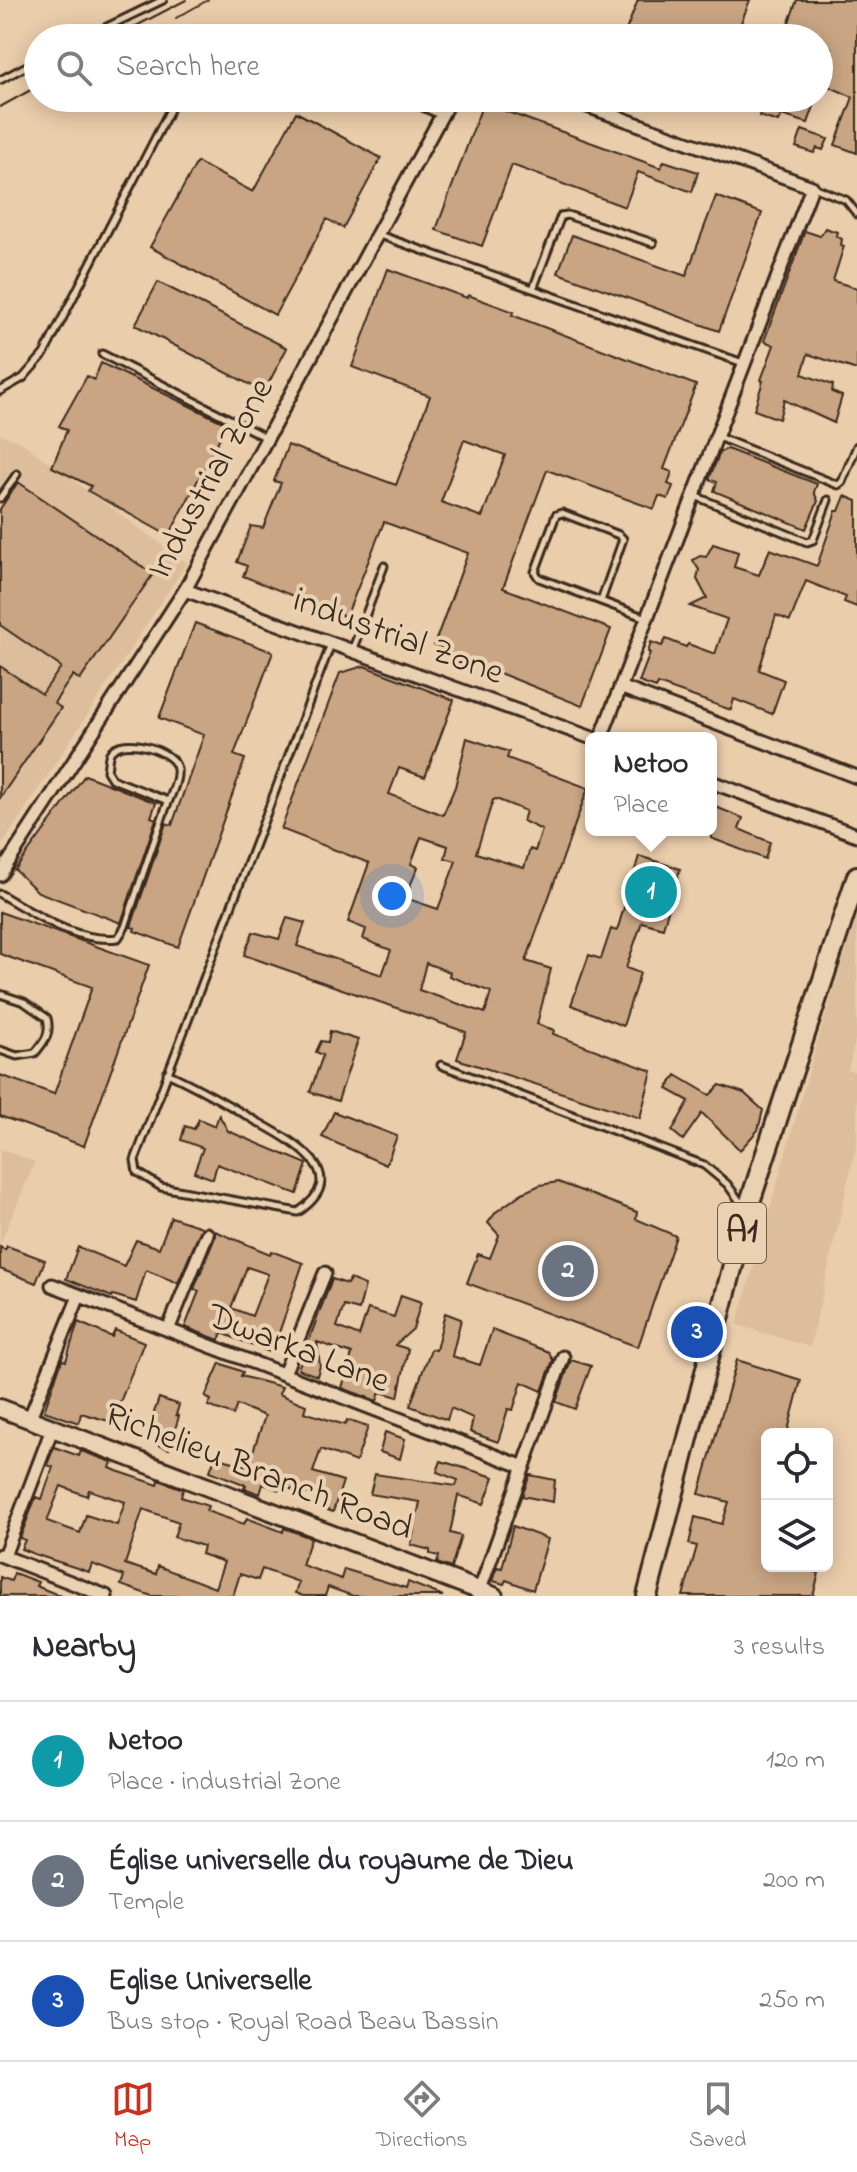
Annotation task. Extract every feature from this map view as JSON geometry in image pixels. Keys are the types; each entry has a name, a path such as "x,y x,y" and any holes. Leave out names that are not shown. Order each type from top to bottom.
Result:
{"main road":[{"name":"A1","path":"647,1596 747,1211 857,876"},
{"name":"Richelieu Branch Road","path":"0,1408 483,1594"}],"street":[{"name":"Industrial Zone","path":"2,866 185,590 444,112"},
{"path":"603,732 812,187 604,112"},
{"name":"industrial Zone","path":"185,590 585,735"},
{"path":"620,687 857,777"},
{"path":"717,784 857,835"},
{"path":"168,1330 207,1234"},
{"path":"284,1374 325,1273"},
{"name":"Dwarka Lane","path":"52,1285 524,1467"},
{"path":"29,1420 79,1296"},
{"path":"483,1594 563,1357"},
{"path":"52,1429 2,1555 106,1596"}],"lane":[{"path":"113,24 163,0"},
{"path":"0,80 24,67"},
{"path":"0,391 23,378 44,354 169,112"},
{"path":"433,112 442,116"},
{"path":"812,187 846,200 857,214"},
{"path":"533,289 561,216 567,215 653,243"},
{"path":"378,234 744,363"},
{"path":"102,354 267,438"},
{"path":"717,437 838,485 857,446"},
{"path":"0,498 17,474"},
{"path":"695,496 807,542 813,540 828,500"},
{"path":"601,601 623,539 562,513 556,515 535,572 539,578 601,601 647,618"},
{"path":"352,651 384,566"},
{"path":"167,1073 208,1091 310,1154 321,1175 318,1193 311,1204 298,1212 161,1187 137,1172 135,1160 167,1073 332,643"},
{"path":"0,894 53,924 102,940 118,938 125,927 178,772 175,761 165,753 129,743 118,745 110,753 107,771 112,779 168,801"},
{"path":"0,994 24,1002 47,1018 50,1029 35,1053 17,1056 0,1050"},
{"path":"441,1065 704,1165 727,1184 747,1211"}],"shaded area":[{"path":"0,434 21,442 187,563 0,848"},
{"path":"857,915 857,1032 848,1070 857,1072 857,1142 810,1347 737,1325 816,1046"},
{"path":"0,1149 35,1162 0,1244"}],"building":[{"path":"638,0 750,0 741,24 629,24"},
{"path":"797,0 857,0 857,153 835,145 853,97 833,88 833,24 788,24"},
{"path":"296,112 381,158 343,228 327,219 275,315 150,247 197,162 253,192"},
{"path":"480,112 508,112 661,168 664,161 698,172 692,192 638,172 625,207 512,165 482,246 436,230"},
{"path":"760,112 812,112 808,123 781,115 778,122 759,116"},
{"path":"802,130 828,139 823,150 817,148 814,153 796,147"},
{"path":"716,196 762,213 719,331 558,273 572,235 686,276"},
{"path":"825,228 837,232 836,236 842,239 841,245 844,246 833,281 857,288 857,370 808,354 802,374 833,385 832,392 842,396 834,423 784,400 779,419 754,410 774,345 764,341 805,231 820,236"},
{"path":"388,269 514,312 512,315 696,385 664,469 672,472 668,484 673,486 668,499 659,496 654,509 547,470 503,588 611,629 582,706 462,658 460,664 442,657 445,649 434,645 468,553 384,522 346,617 243,576 247,566 237,562 251,526 263,528 281,483 274,481 288,445 396,485 430,396 352,367","holes":["464,440 505,455 482,517 441,502"]},
{"path":"158,282 287,348 264,392 135,325"},
{"path":"101,363 227,424 169,536 88,491 91,486 52,467 67,430 59,426 87,376 94,380"},
{"path":"727,449 817,484 814,492 818,501 806,529 714,491 717,482 709,479 720,452"},
{"path":"18,482 153,574 80,680 73,675 54,703 61,708 0,798 0,666 42,694 61,667 0,625 0,509"},
{"path":"845,496 857,501 857,607 844,602 846,597 806,581 790,621 776,615 759,670 784,680 772,714 734,699 731,710 658,684 656,688 639,682 651,642 662,646 666,639 715,654 727,619 690,606 707,598 697,579 699,570 693,560 706,557 713,544 738,552 734,567 759,575 770,549 817,566 836,511 839,511"},
{"path":"195,623 273,652 234,755 245,759 178,947 134,931 135,928 131,927 166,823 172,825 204,735 159,718"},
{"path":"364,666 454,700 425,777 399,768 389,794 443,815 455,787 467,738 509,752 507,758 585,787 585,796 526,961 551,969 537,1024 554,1030 553,1034 652,1071 640,1118 457,1059 466,1032 244,955 253,932 279,939 287,918 305,923 297,946 382,975 391,950 363,939 366,929 348,922 369,863 281,829 340,673","holes":["493,800 526,811 523,821 542,830 535,851 530,849 524,868 476,853","421,837 448,846 445,858 456,861 438,909 405,898 418,867 411,864","426,963 450,972 449,976 491,992 485,1013 419,990"]},
{"path":"85,775 156,803 151,817 156,819 121,923 38,892 15,870"},
{"path":"717,807 743,818 739,829 770,842 765,859 711,838 717,836"},
{"path":"639,856 680,869 663,928 642,922 626,968 640,973 623,1026 571,1005 589,955 601,959 611,929 617,931"},
{"path":"0,912 149,965 84,1146 0,1116 0,1075 54,1094 92,987 0,954"},
{"path":"330,1031 358,1040 338,1101 310,1092 323,1055 316,1052 321,1041 328,1042"},
{"path":"676,1075 710,1095 720,1085 744,1093 763,1110 758,1130 740,1150 702,1113 683,1140 672,1131 689,1101 667,1089"},
{"path":"334,1112 397,1136 386,1165 322,1137"},
{"path":"219,1115 228,1131 307,1164 297,1194 217,1164 213,1179 194,1172 203,1148 181,1140 185,1126 194,1129 199,1119 215,1126"},
{"path":"558,1182 637,1212 636,1219 676,1236 638,1347 467,1283 478,1254 490,1258 499,1235 488,1223 496,1212 522,1193"},
{"path":"171,1217 202,1227 178,1283 146,1270 136,1302 112,1297 66,1279 78,1247 124,1266 136,1240 159,1248"},
{"path":"215,1231 270,1254 271,1251 303,1263 272,1353 222,1333 219,1340 185,1327 199,1291 194,1289","holes":["247,1267 268,1274 252,1316 231,1308"]},
{"path":"7,1246 45,1260 36,1283 0,1269 0,1247 5,1250"},
{"path":"332,1279 347,1284 350,1279 365,1285 359,1310 344,1306 337,1327 359,1336 368,1309 394,1317 401,1295 421,1302 413,1329 395,1345 408,1349 398,1397 380,1392 377,1401 342,1388 352,1354 317,1342 320,1366 317,1376 298,1369"},
{"path":"445,1313 461,1319 452,1356 480,1365 492,1330 549,1352 553,1360 542,1391 522,1382 513,1410 508,1409 498,1442 470,1432 473,1418 451,1408 447,1420 410,1406 431,1349 436,1350"},
{"path":"78,1322 112,1337 115,1330 144,1342 112,1422 81,1413 79,1423 44,1411 62,1360 66,1361"},
{"path":"571,1360 591,1366 575,1409 556,1402"},
{"path":"737,1360 801,1380 789,1428 761,1428 761,1572 819,1573 813,1596 683,1596 697,1546 689,1544 695,1517 722,1524 729,1502 699,1494"},
{"path":"220,1363 243,1372 241,1376 282,1387 279,1394 306,1405 304,1412 345,1425 347,1420 368,1427 356,1462 321,1449 313,1472 343,1481 333,1512 314,1505 316,1496 263,1484 260,1494 210,1471 215,1457 248,1466 265,1416 237,1405 233,1415 208,1406 211,1400 205,1397"},
{"path":"159,1398 179,1405 174,1433 183,1436 180,1446 171,1443 169,1449 152,1443 156,1430 149,1427"},
{"path":"385,1432 405,1439 400,1459 380,1452"},
{"path":"54,1447 79,1456 81,1451 112,1462 110,1468 117,1471 158,1485 159,1480 183,1489 181,1497 208,1506 206,1511 244,1524 247,1518 283,1532 284,1528 311,1538 302,1565 341,1579 344,1569 406,1588 408,1582 443,1596 353,1596 328,1587 325,1596 303,1596 295,1593 299,1582 262,1569 258,1580 240,1574 233,1596 152,1596 121,1585 124,1576 92,1564 89,1572 21,1549 25,1540 20,1538 36,1497 42,1499 53,1467 47,1465","holes":["61,1486 87,1496 89,1490 125,1502 117,1525 86,1515 80,1533 47,1521","143,1509 179,1522 174,1537 203,1546 201,1554 224,1562 215,1588 158,1566 156,1574 125,1564"]},
{"path":"441,1461 494,1477 484,1504 458,1495 450,1533 461,1536 451,1568 437,1563 439,1556 430,1554 430,1550 411,1545 420,1502 370,1494 375,1474 456,1486 458,1480 437,1472"},
{"path":"530,1475 555,1480 553,1502 522,1496"},
{"path":"513,1526 548,1539 533,1590 506,1580 504,1584 493,1581 497,1567 502,1568"},
{"path":"14,1573 38,1582 36,1586 61,1596 0,1596 0,1577 11,1581"}],"tram line":[{"path":"140,24 186,0"},
{"path":"176,18 208,0"},
{"path":"0,107 24,94"}],"place":[{"name":"Netoo","path":"651,892"},
{"name":"Église universelle du royaume de Dieu","path":"568,1271"},
{"name":"Eglise Universelle","path":"697,1332"}]}
